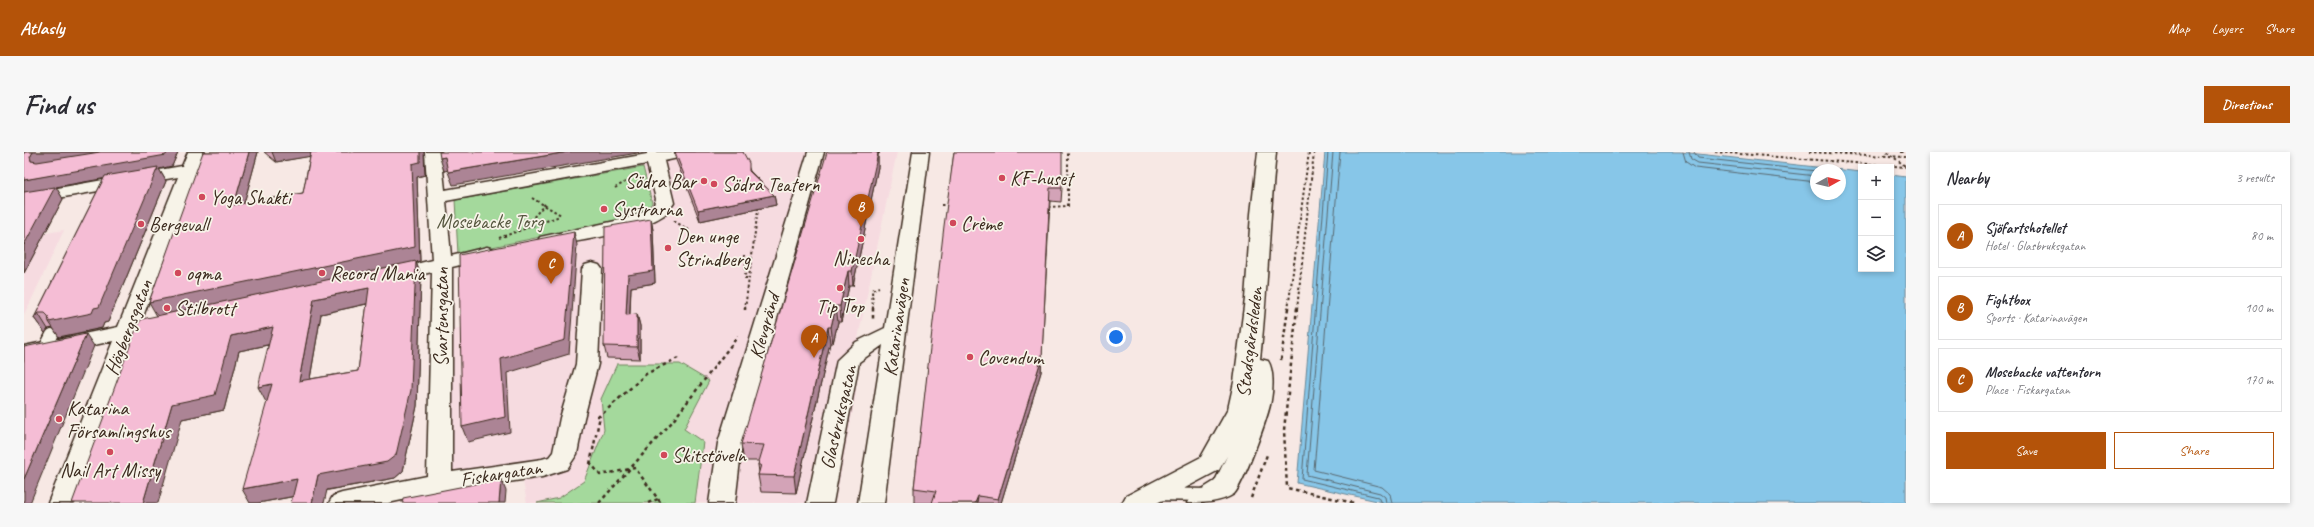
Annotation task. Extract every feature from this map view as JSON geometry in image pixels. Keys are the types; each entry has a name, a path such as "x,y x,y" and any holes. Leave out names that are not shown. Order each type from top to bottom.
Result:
{"main road":[{"name":"Stadsgårdsleden","path":"1144,500 1210,463 1240,409 1246,382 1256,299 1260,214 1267,152"},
{"name":"Stadsgårdsleden","path":"1206,499 1225,487 1244,446 1258,400 1269,217 1278,152"}],"street":[{"name":"Högbergsgatan","path":"60,503 196,152"},
{"name":"Svartensgatan","path":"433,152 442,263 439,483"},
{"path":"436,197 655,155 686,152"},
{"name":"Klevgränd","path":"722,503 730,443 816,152"},
{"name":"Katarinavägen","path":"871,503 921,152"},
{"path":"527,245 636,222 655,215 662,209 665,202 655,168 655,155"},
{"path":"24,199 189,170"},
{"path":"370,280 507,249"},
{"name":"Fiskargatan","path":"342,503 402,497 439,483 542,468 558,463 565,454 572,418 587,364 592,269"},
{"path":"24,353 48,342 126,332 179,321"},
{"name":"Glasbruksgatan","path":"820,503 848,360 873,341 895,332"}],"lane":[{"path":"1144,500 1206,499"}],"path":[{"path":"1044,207 1068,206 1068,152"},
{"path":"1280,365 1309,152"},
{"path":"1314,152 1284,430 1287,488 1354,503"},
{"path":"1715,152 1906,167"},
{"path":"1809,152 1906,157"},
{"path":"1887,152 1906,167"},
{"path":"1901,152 1906,152"},
{"path":"531,226 531,220 545,204"},
{"path":"941,205 957,206"},
{"path":"744,315 758,209"},
{"path":"677,223 689,230"},
{"path":"743,256 746,256 745,278 749,278"},
{"path":"599,503 635,468 713,370 742,330"},
{"path":"635,468 600,475 590,463 600,416 646,374 678,358"},
{"path":"572,418 600,416"},
{"path":"1251,498 1268,459 1268,451"},
{"path":"635,468 661,503"},
{"path":"648,503 658,499"}],"shaded area":[{"path":"682,152 897,152 857,343 856,394 835,503 527,503 521,470 441,482 442,332 520,313 518,242 632,218 652,203 643,167 658,156"},
{"path":"64,230 30,303 24,314 24,237"}],"green space":[{"name":"Mosebacke Torg","path":"643,167 652,203 645,211 632,218 458,254 455,200"},
{"path":"617,364 680,364 709,381 684,429 703,442 695,503 537,503 559,498 584,481 604,430 601,399"}],"water":[{"path":"1325,152 1680,152 1810,166 1810,200 1846,200 1846,170 1858,172 1858,272 1894,272 1894,175 1906,177 1906,503 1386,503 1297,483"}],"building":[{"path":"24,152 33,152 30,157 31,161 37,162 100,152 167,152 166,155 24,180"},
{"path":"203,152 249,152 234,205 303,193 311,152 420,152 420,162 412,164 415,247 149,302"},
{"path":"439,152 568,152 448,172 445,157 440,158"},
{"name":"Södra Teatern","path":"675,152 743,152 749,163 749,171 774,195 698,210"},
{"path":"827,152 878,153 852,271 848,271 840,306 836,306 831,327 828,327 794,476 758,475 761,465 758,465 764,445 741,444"},
{"path":"954,152 1062,152 1062,188 1050,188 1042,357 998,499 978,496 975,503 932,503 936,491 914,488"},
{"path":"158,167 99,307 94,308 92,313 49,322 48,316 45,313 38,313 34,318 105,176"},
{"path":"55,187 24,245 24,192"},
{"path":"651,219 653,271 628,275 626,315 637,314 637,347 604,346 605,227"},
{"path":"574,232 565,340 501,359 505,417 462,427 459,255"},
{"path":"416,261 411,390 396,455 387,462 318,475 312,503 291,503 297,479 242,489 272,384 258,387 273,327 231,336 215,395 172,404 143,503 72,503 138,324 142,319","holes":["369,288 358,371 299,381 314,299"]},
{"path":"86,334 24,479 24,347"},
{"path":"501,479 499,503 402,503 403,498"}],"place":[{"name":"KF-huset","path":"1002,178"},
{"name":"Södra Bar","path":"704,181"},
{"name":"Södra Teatern","path":"714,184"},
{"name":"Yoga Shakti","path":"202,197"},
{"name":"Systrarna","path":"604,209"},
{"name":"Crème","path":"953,223"},
{"name":"Bergevall","path":"141,224"},
{"name":"Fightbox","path":"861,227"},
{"name":"Ninecha","path":"861,239"},
{"name":"Den unge Strindberg","path":"668,248"},
{"name":"oqma","path":"178,273"},
{"name":"Record Mania","path":"322,273"},
{"name":"Mosebacke vattentorn","path":"551,284"},
{"name":"Tip Top","path":"840,288"},
{"name":"Stilbrott","path":"167,308"},
{"name":"Covendum","path":"970,357"},
{"name":"Sjöfartshotellet","path":"814,358"},
{"name":"Katarina Församlingshus","path":"59,419"},
{"name":"Nail Art Missy","path":"110,452"},
{"name":"Skitstöveln","path":"664,455"}]}
